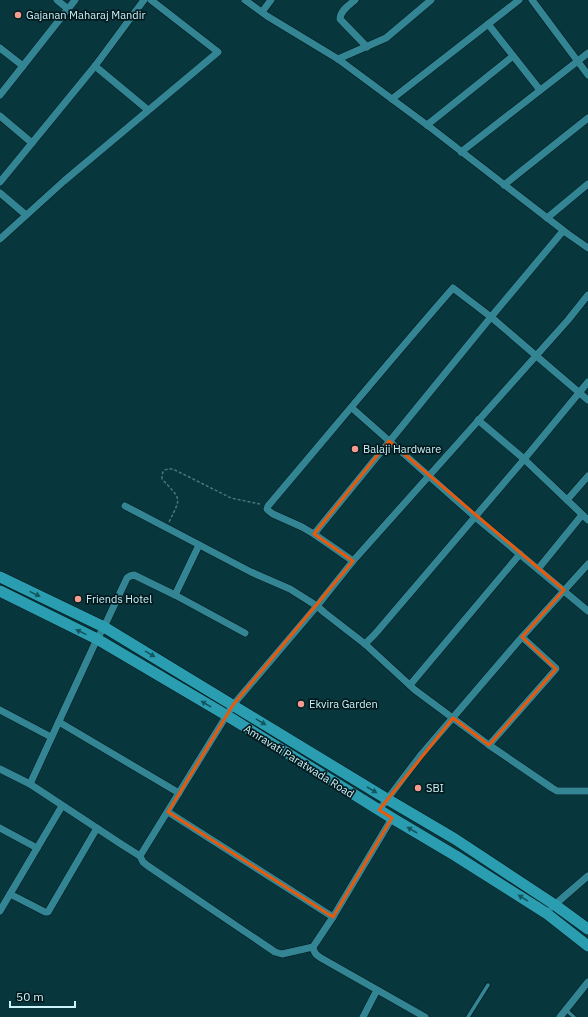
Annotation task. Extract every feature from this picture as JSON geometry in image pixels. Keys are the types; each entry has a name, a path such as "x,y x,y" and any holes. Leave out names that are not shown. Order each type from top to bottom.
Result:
{"main road":[{"name":"Amravati Paratwada Road","path":"0,577 104,626 387,799 455,838 588,929"},
{"name":"Amravati Paratwada Road","path":"0,591 97,639 226,715 546,913 588,946"}],"street":[{"path":"57,0 68,8"},
{"path":"0,95 75,0"},
{"path":"0,182 94,66 144,0"},
{"path":"0,239 64,181 218,52 151,0"},
{"path":"245,0 338,59 427,125 563,231 588,248"},
{"path":"262,12 271,0"},
{"path":"355,0 343,12 340,19 367,47"},
{"path":"338,59 386,38 431,0"},
{"path":"392,99 519,0"},
{"path":"532,0 588,75"},
{"path":"488,24 540,90"},
{"path":"0,48 23,66"},
{"path":"461,152 588,53"},
{"path":"427,125 513,56"},
{"path":"94,66 148,110"},
{"path":"0,116 32,143"},
{"path":"504,185 588,118"},
{"path":"547,218 588,184"},
{"path":"0,193 26,215"},
{"path":"314,534 563,231"},
{"path":"353,561 314,534 273,514 269,511 268,506 453,288 491,317 588,400"},
{"path":"140,856 233,705 318,606 353,561 568,320 588,295"},
{"path":"365,644 475,517 588,382"},
{"path":"352,408 475,517 588,611"},
{"path":"478,420 524,459 585,518 538,569"},
{"path":"567,500 588,476"},
{"path":"125,506 251,572 290,589 318,606 365,644 410,686 489,745 552,788 557,791 588,791"},
{"path":"175,595 199,545"},
{"path":"410,686 520,554"},
{"path":"379,810 420,756 522,637 588,564"},
{"path":"30,784 97,639 130,576 134,575 175,595 245,633"},
{"path":"489,745 556,669 552,663 522,637"},
{"path":"0,710 52,737"},
{"path":"58,722 179,793"},
{"path":"0,769 30,784 140,856 143,862 148,866 275,952 282,954 313,947 392,818"},
{"path":"0,911 62,806"},
{"path":"168,812 333,916"},
{"path":"0,828 37,848"},
{"path":"10,894 45,912 48,912 97,828"},
{"path":"546,913 588,876"},
{"path":"313,947 317,956 425,1017"},
{"path":"560,1017 588,982"},
{"path":"363,1017 377,990"}],"lane":[{"path":"468,1017 488,985"},
{"path":"566,1010 574,1017"}],"path":[{"path":"166,528 178,505 178,499 176,494 162,479 163,471 166,469 173,469 231,498 268,506"}],"highlighted area":[{"path":"389,441 564,590 522,637 556,669 489,745 453,718 379,810 392,818 333,917 168,812 233,705 353,561 314,534"}],"place":[{"name":"Gajanan Maharaj Mandir","path":"18,15"},
{"name":"Balaji Hardware","path":"355,449"},
{"name":"Friends Hotel","path":"78,599"},
{"name":"Ekvira Garden","path":"301,704"},
{"name":"SBI","path":"418,788"}]}
